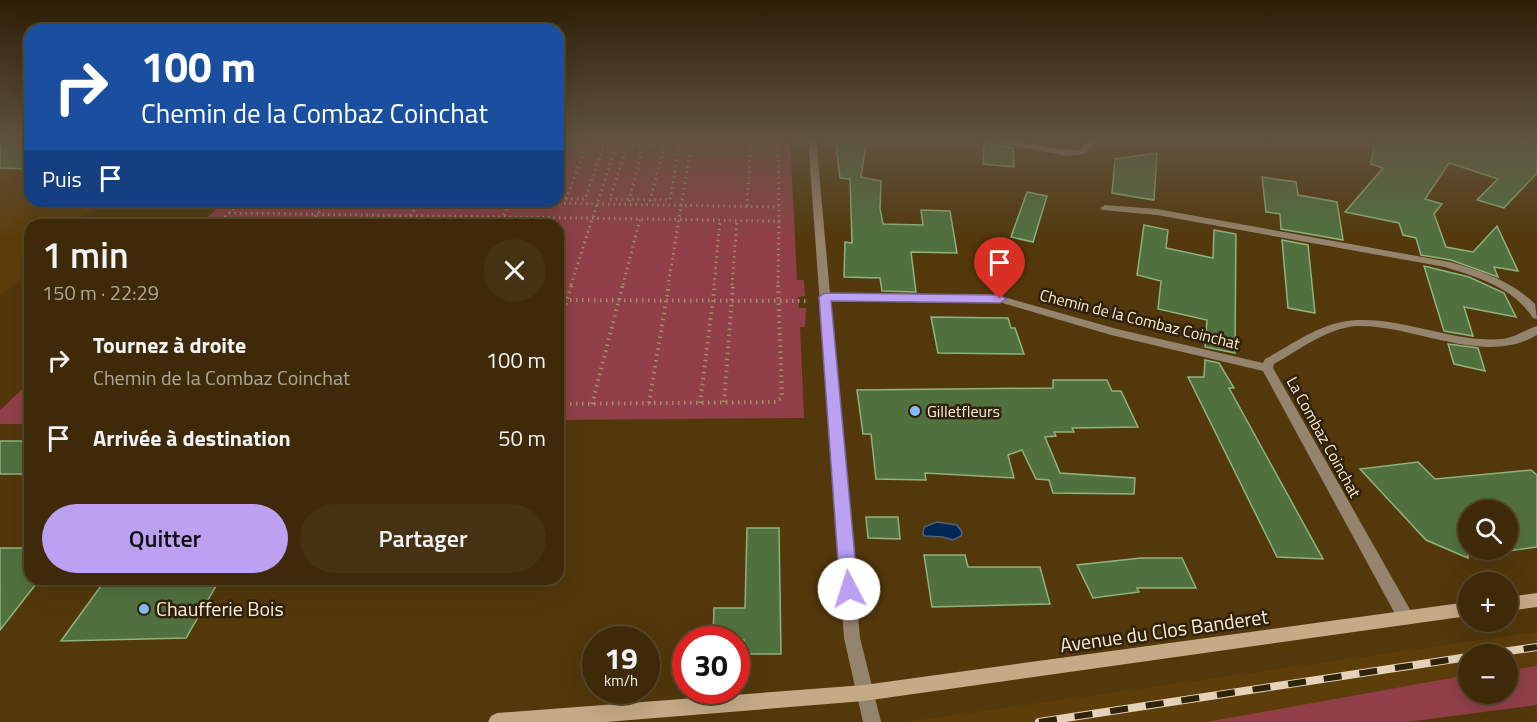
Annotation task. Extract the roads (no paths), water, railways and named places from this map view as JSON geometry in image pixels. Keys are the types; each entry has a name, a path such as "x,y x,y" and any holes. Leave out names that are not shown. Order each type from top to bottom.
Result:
{"main road":[{"path":"1518,603 1537,600"},
{"name":"Avenue du Clos Banderet","path":"497,722 864,693 1458,610"}],"street":[{"path":"815,172 852,638 872,722"},
{"path":"1105,208 1157,212 1446,264 1505,287 1528,303 1537,316"},
{"name":"Chemin de la Combaz Coinchat","path":"825,299 1000,299 1084,324 1267,368"},
{"name":"La Combaz Coinchat","path":"1406,618 1267,368 1269,362 1342,325 1372,323 1497,343 1522,340 1537,330"}],"water":[{"path":"937,522 957,525 962,532 961,536 953,540 923,534 924,527"}],"railway":[{"path":"1518,650 1537,647"},
{"path":"1039,722 1458,659"}],"place":[{"name":"Gilletfleurs","path":"915,411"},
{"name":"Chaufferie Bois","path":"144,609"}]}
